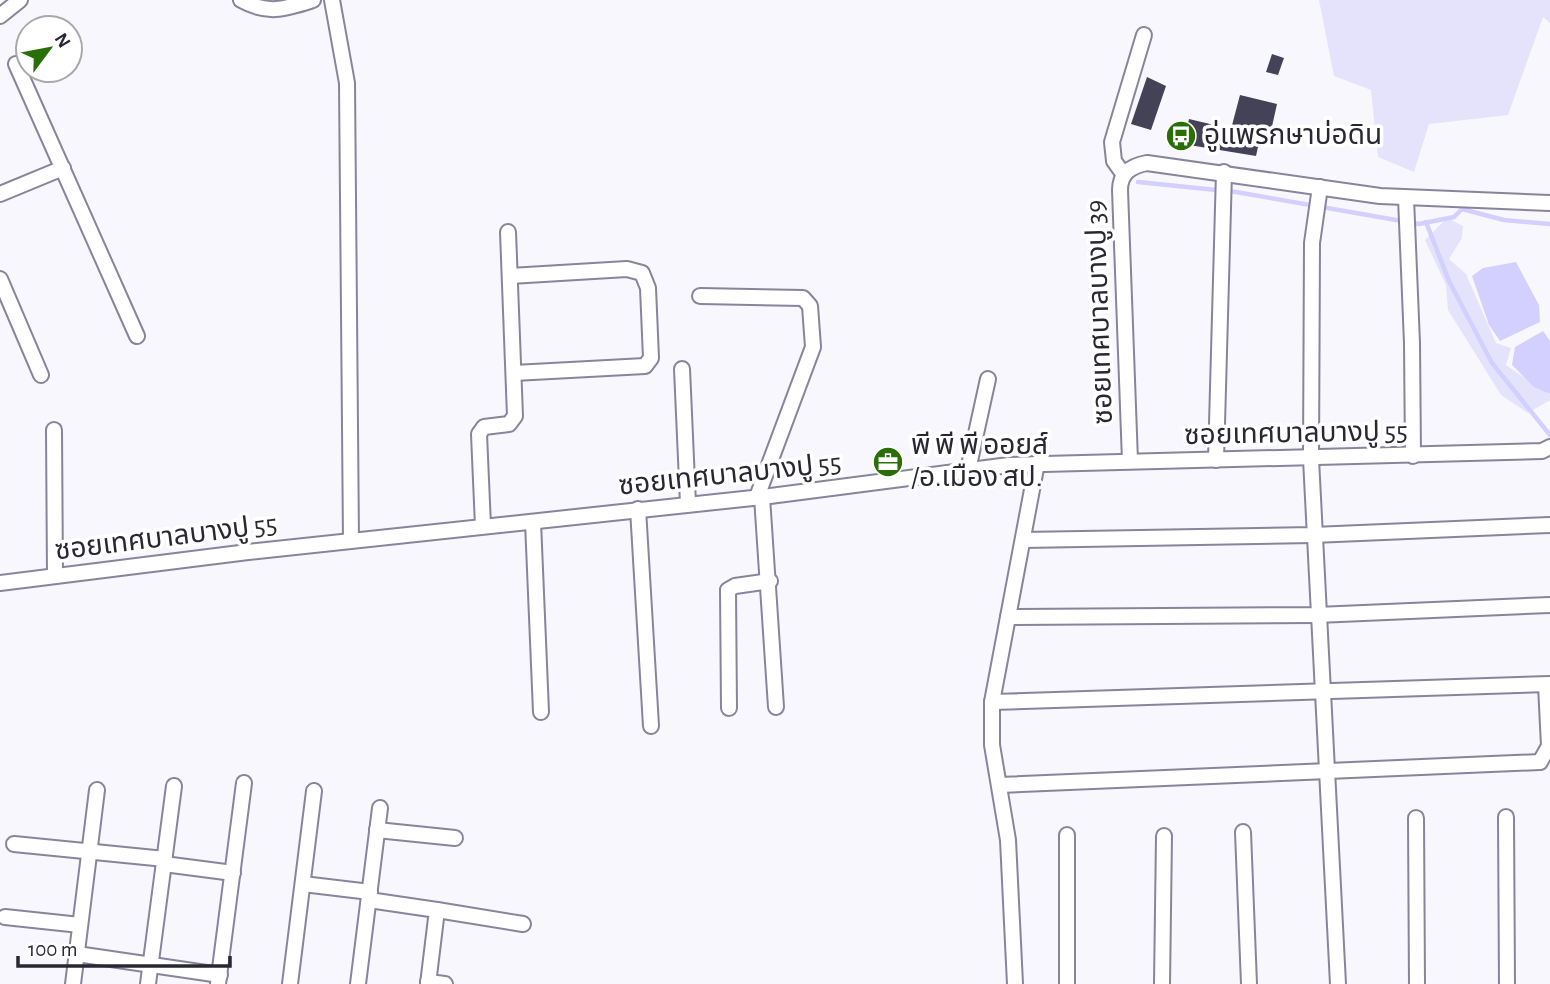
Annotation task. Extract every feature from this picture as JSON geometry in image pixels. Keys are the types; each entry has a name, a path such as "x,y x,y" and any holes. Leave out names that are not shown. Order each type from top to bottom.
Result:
{"street":[{"path":"0,16 20,0"},
{"path":"242,0 259,10 273,11 313,0"},
{"path":"332,0 347,83 351,541"},
{"path":"1124,175 1111,153 1112,142 1144,35"},
{"path":"25,84 137,335"},
{"name":"ซอยเทศบาลบางปู 39","path":"1130,461 1120,191 1124,175 1137,165 1147,163 1224,185 1406,198 1550,203"},
{"path":"0,194 63,168"},
{"path":"1216,460 1224,185"},
{"path":"1319,193 1314,215 1310,317 1311,459 1338,984"},
{"path":"1406,198 1413,456"},
{"path":"483,526 479,434 484,427 509,424 515,416 509,232"},
{"path":"510,276 636,271 646,279 649,299 651,358 645,366 514,373"},
{"path":"0,279 41,374"},
{"path":"700,296 803,298 810,306 813,347 759,497 769,581 776,707"},
{"path":"682,369 688,504"},
{"path":"968,470 988,379"},
{"path":"54,430 55,576"},
{"name":"ซอยเทศบาลบางปู 55","path":"0,583 1037,463 1413,456 1542,451 1550,447"},
{"path":"1015,984 1008,841 992,745 992,702 1037,463"},
{"path":"638,509 651,726"},
{"path":"533,522 541,712"},
{"path":"1023,540 1314,535 1550,525"},
{"path":"729,708 728,590 735,586 769,581"},
{"path":"1008,617 1317,615 1550,605"},
{"path":"992,702 1548,684 1549,746 1541,762 1000,785"},
{"path":"77,954 151,965 219,980 244,783"},
{"path":"148,984 174,786"},
{"path":"73,984 97,790"},
{"path":"290,984 314,791"},
{"path":"358,984 380,808"},
{"path":"1506,817 1507,984"},
{"path":"1416,818 1417,984"},
{"path":"377,830 456,838"},
{"path":"1243,832 1249,984"},
{"path":"1067,984 1068,835"},
{"path":"1162,984 1164,836"},
{"path":"15,844 233,873"},
{"path":"303,884 523,924"},
{"path":"437,910 428,983 445,984"},
{"path":"5,917 80,925"}],"shaded area":[{"path":"1319,0 1550,0 1550,23 1543,17 1508,115 1429,124 1414,172 1378,157 1371,90 1334,76"},
{"path":"1447,218 1463,226 1462,238 1449,259 1466,274 1496,343 1511,348 1506,365 1550,395 1550,400 1528,413 1501,395 1448,310 1446,285 1425,240"},
{"path":"1516,262 1539,305 1540,322 1500,341 1489,325 1472,276 1483,268"},
{"path":"1543,331 1550,341 1550,394 1534,387 1512,365 1515,347"}],"building":[{"path":"1272,54 1284,58 1278,75 1266,72"},
{"path":"1147,77 1166,86 1151,130 1131,124"},
{"path":"1240,95 1277,104 1271,131 1262,129 1256,156 1183,144 1189,119 1231,129"}],"waterway":[{"path":"1138,182 1236,192 1419,224 1454,217 1462,209 1504,220 1550,224"},
{"path":"1426,222 1449,281 1492,363 1550,435"}],"place":[{"name":"อู่แพรกษาบ่อดิน","path":"1181,136"},
{"name":"พี พี พี ออยส์ /อ.เมือง สป.","path":"888,462"}]}
